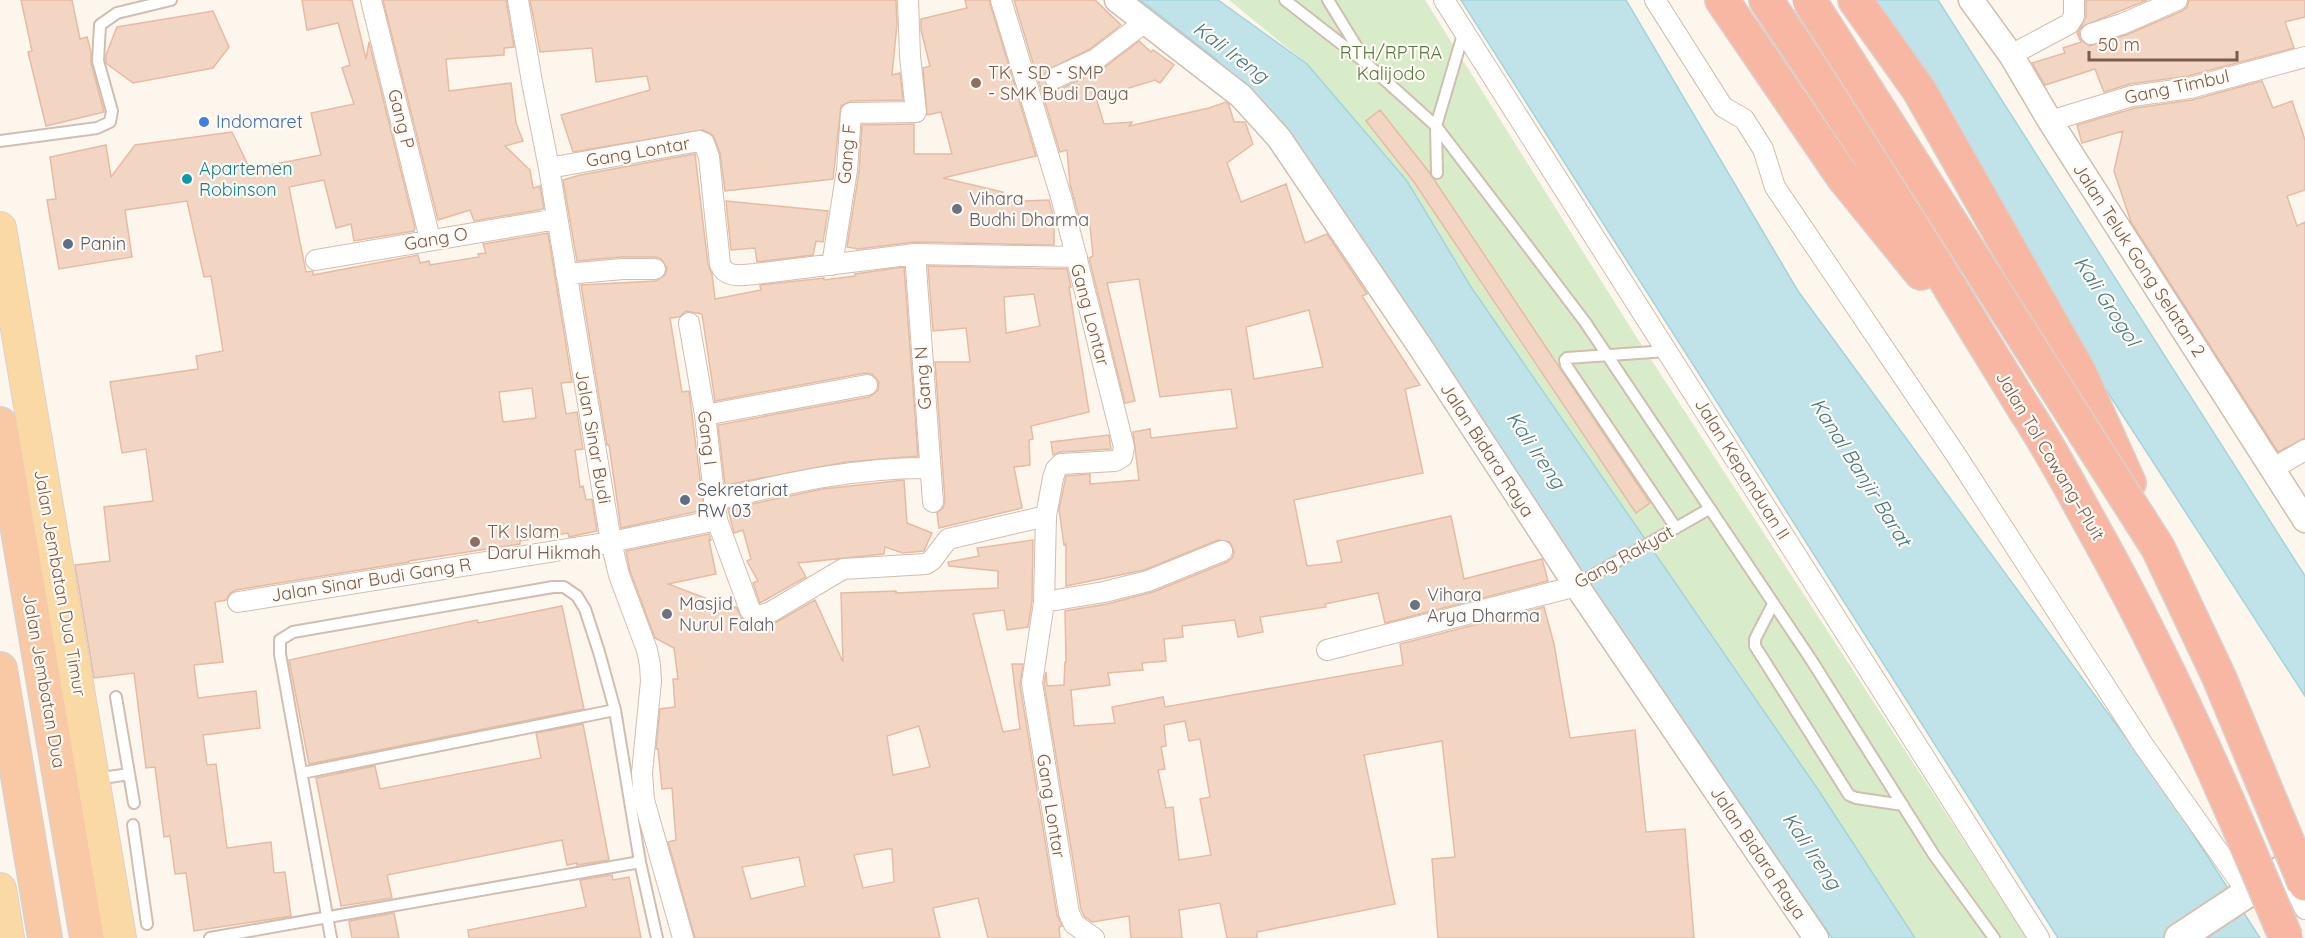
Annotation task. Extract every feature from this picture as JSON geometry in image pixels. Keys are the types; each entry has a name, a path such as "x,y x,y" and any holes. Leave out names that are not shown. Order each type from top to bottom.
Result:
{"highway":[{"path":"1722,0 1843,177 1995,363"},
{"name":"Jalan Tol Cawang–Pluit","path":"1766,0 1867,152 2043,438 2132,598 2220,783 2286,938"},
{"path":"1809,0 2158,548"},
{"path":"1855,0 1919,90 2079,372 2158,548 2219,676 2294,881"},
{"name":"Jalan Jembatan Dua","path":"0,424 87,938"},
{"path":"0,669 45,938"}],"main road":[{"name":"Jalan Jembatan Dua Timur","path":"0,228 93,780 131,915"},
{"path":"2179,938 2244,901 2294,881"},
{"path":"0,889 8,938"},
{"path":"2211,938 2244,901"}],"street":[{"name":"Gang P","path":"371,0 430,239"},
{"name":"Jalan Sinar Budi","path":"518,0 549,168 611,542 619,575 650,666 651,681 642,773 644,800 683,938"},
{"name":"Gang F","path":"832,265 847,170 851,113 916,112 910,56 908,0"},
{"path":"1001,0 1077,257"},
{"name":"Jalan Bidara Raya","path":"1117,0 1241,96 1279,138 1816,938"},
{"name":"Jalan Kepanduan II","path":"1444,0 2039,938"},
{"path":"1655,0 1723,107 1744,119 1763,149 1775,187 1956,455 2244,901"},
{"name":"Jalan Teluk Gong Selatan 2","path":"1971,0 2011,55 2050,121 2305,520"},
{"path":"2011,55 2069,24 2074,16 2074,0"},
{"path":"2091,34 2122,24 2177,0"},
{"path":"1055,78 1096,59 1145,22"},
{"name":"Gang Timbul","path":"2050,121 2132,96 2190,88 2305,57"},
{"name":"Gang Lontar","path":"549,168 702,141 709,157 719,258 722,269 726,273 755,274 915,254 1077,257 1124,453 1120,459 1115,461 1061,464 1053,478 1046,516 1044,602 1032,683 1069,913 1074,924 1094,938"},
{"name":"Gang O","path":"316,260 556,219"},
{"name":"Gang N","path":"915,254 933,502"},
{"path":"566,274 623,269 655,270"},
{"name":"Gang I","path":"689,323 705,416 717,520 750,610 757,615 769,613 843,569 926,564 932,560 948,539 1046,516"},
{"path":"705,416 867,385"},
{"path":"2272,469 2305,450"},
{"path":"714,500 849,473 896,468 930,468"},
{"name":"Jalan Sinar Budi Gang R","path":"238,602 611,542 717,520"},
{"path":"1044,602 1104,592 1148,581 1222,551"},
{"name":"Gang Rakyat","path":"1327,650 1565,589 1579,583"},
{"path":"2294,881 2301,938"}],"lane":[{"path":"0,141 97,128 110,123 111,111 98,61 100,25 117,13 171,0"},
{"path":"1285,0 1366,63 1436,126 1578,313 1773,604 1934,855 1994,938"},
{"path":"1328,0 1366,63"},
{"path":"1437,173 1436,126 1464,31"},
{"path":"1667,351 1567,358 1565,362 1676,528"},
{"name":"Gang Rakyat","path":"1579,583 1709,509"},
{"path":"330,938 280,654 280,640 293,632 553,587 564,587 577,596 585,609 615,710 640,862 657,938"},
{"path":"1773,604 1755,639 1755,646 1849,795 1903,805"},
{"path":"116,697 134,803"},
{"path":"302,773 615,710"},
{"path":"93,780 129,774"},
{"path":"131,915 133,825"},
{"path":"210,938 640,862"}],"green space":[{"name":"RTH/RPTRA Kalijodo","path":"1229,0 1425,0 1639,341 2027,938 1915,938 1819,791 1471,287 1407,181 1307,64"}],"water":[{"name":"Kali Ireng","path":"1140,0 1218,0 1307,64 1407,181 1471,287 1819,791 1915,938 1832,938 1303,164 1216,59"},
{"name":"Kanal Banjir Barat","path":"1461,0 1626,0 1798,291 2168,795 2260,938 2058,938"},
{"name":"Kali Grogol","path":"1853,0 1938,0 2305,576 2305,696"}],"building":[{"path":"21,0 72,0 80,39 87,37 91,63 104,112 46,126 28,52 32,51"},
{"path":"302,0 352,0 366,59 369,42 415,228 414,231 354,241 351,224 336,228 324,180 289,187 306,272 313,271 313,275 418,255 420,263 429,261 430,265 479,257 478,254 486,253 483,244 548,233 572,382 561,383 566,414 577,412 583,449 575,450 580,487 583,486 586,500 592,499 597,531 569,537 568,533 520,541 520,544 236,590 230,593 226,600 215,602 223,662 194,665 198,698 256,691 260,728 203,735 207,765 216,764 227,848 271,842 274,873 285,872 291,916 194,931 186,873 175,874 170,836 164,837 155,767 146,768 134,673 94,678 75,565 110,561 104,507 153,501 146,449 122,453 110,382 198,369 196,356 223,351 211,276 204,277 187,201 125,210 132,257 59,269 47,200 56,199 50,157 106,145 111,177 135,145 232,132 250,169 321,155 311,113 354,104 342,68 350,65 338,23 307,30","holes":["532,388 536,418 503,422 499,392"]},
{"path":"383,0 506,0 514,47 504,48 504,55 446,59 449,91 511,83 516,123 523,141 505,146 530,170 533,188 540,186 544,209 474,221 470,210 438,220"},
{"path":"530,0 896,0 897,24 892,75 900,73 903,100 851,101 841,106 833,179 725,191 720,153 713,135 703,130 573,152 561,115 650,90 647,76 596,82 592,48 540,52"},
{"path":"965,0 989,0 1036,156 943,178 1003,192 1001,202 1049,200 1054,219 1054,245 915,242 858,249 847,247 859,172 862,125 914,124 914,154 952,154 941,112 927,115 923,68 930,66 921,30 921,19 967,8"},
{"path":"1014,0 1095,0 1121,25 1090,49 1046,71 1043,78 1049,88 1060,89 1101,70 1139,41 1151,52 1153,50 1174,65 1160,83 1155,80 1096,98 1104,124 1132,122 1129,126 1226,102 1234,122 1245,122 1253,144 1227,163 1241,202 1286,184 1305,243 1327,234 1367,294 1362,296 1420,385 1405,389 1423,473 1294,500 1307,566 1342,562 1337,541 1451,516 1464,579 1542,559 1548,581 1385,623 1378,593 1325,604 1326,607 1260,617 1263,632 1238,637 1235,620 1182,626 1183,637 1164,639 1166,661 1142,663 1143,670 1108,673 1110,685 1071,690 1074,726 1115,723 1112,707 1163,697 1165,707 1403,665 1400,644 1544,607 1554,644 1570,738 1635,730 1646,832 1685,829 1694,938 1438,938 1432,859 1455,857 1442,741 1364,755 1395,904 1257,932 1257,938 1227,938 1220,903 1179,910 1182,938 1131,938 1129,916 1092,922 1084,916 1044,683 1046,672 1047,686 1064,685 1065,611 1107,604 1153,592 1227,562 1232,558 1234,552 1230,542 1218,540 1144,570 1066,586 1066,544 1064,545 1059,509 1066,476 1090,474 1090,484 1139,480 1133,432 1150,429 1151,438 1237,428 1231,389 1160,397 1139,279 1107,283 1135,401 1125,403 1089,258 1093,256 1089,216 1079,217 1070,184 1067,150 1060,152","holes":["1309,310 1323,367 1254,379 1246,327","1185,721 1189,741 1200,739 1210,797 1200,799 1211,855 1179,860 1173,807 1166,808 1158,770 1165,769 1161,747 1166,746 1164,725"]},
{"path":"2086,0 2147,0 2083,26 2079,31 2080,38 2089,46 2126,35 2182,11 2187,7 2189,0 2305,0 2305,17 2285,22 2294,48 2188,76 2130,84 2104,92 2095,69 2045,85 2032,63 2065,53 2063,48 2081,42 2077,33 2086,17"},
{"path":"213,11 229,47 213,68 133,83 106,63 106,55 117,27"},
{"path":"2262,81 2273,108 2292,101 2305,140 2305,190 2287,196 2297,226 2305,222 2305,438 2278,452 2131,222 2114,171 2123,131 2082,143 2077,125 2135,108 2192,100"},
{"path":"1380,110 1429,172 1650,503 1636,513 1414,182 1366,121"},
{"path":"695,154 708,265 712,274 715,299 761,290 760,285 824,278 824,280 904,267 918,456 846,462 725,485 718,425 869,397 878,390 879,382 872,374 865,373 715,401 702,314 686,311 679,317 670,318 682,392 689,391 704,510 621,528 581,285 656,281 665,275 667,268 661,259 655,257 577,261 563,180"},
{"path":"726,201 828,211 823,242 816,241 813,255 757,262 755,248 731,250"},
{"path":"928,266 1067,269 1089,412 1031,426 1033,439 1029,440 1030,465 1014,467 1022,508 939,528 937,513 943,508 945,501 935,362 970,362 966,328 933,331","holes":["1034,294 1040,326 1006,333 1004,297"]},
{"path":"1109,435 1111,449 1060,452 1053,455 1051,442"},
{"path":"904,480 907,523 932,533 924,551 903,553 885,547 884,554 798,563 806,577 760,603 753,583 758,581 747,561 751,559 743,530 734,533 728,509 823,489"},
{"path":"709,534 716,574 668,584 705,598 698,612 736,607 744,621 757,627 775,623 815,600 843,662 841,593 998,588 998,571 949,566 948,562 979,556 977,548 1033,540 1032,601 1028,627 1007,630 1004,610 973,614 1003,732 1020,729 1012,664 1023,664 1020,685 1057,915 1062,926 1059,927 1060,938 988,938 978,898 933,908 940,938 695,938 668,842 676,840 672,788 662,789 658,749 656,749 660,709 675,707 673,679 678,679 674,648 655,638 630,571 626,551","holes":["919,726 930,767 893,775 887,736","892,849 894,882 863,888 854,855","799,857 805,886 751,899 742,867"]},
{"path":"562,606 584,709 309,764 289,660 477,620 478,623"},
{"path":"583,724 609,860 567,865 562,840 387,875 392,898 341,906 316,778 375,766 380,789 541,758 536,733"},
{"path":"612,875 613,880 629,877 641,938 469,938 468,930 586,907 580,880"},
{"path":"394,913 399,938 352,938 349,921"}],"place":[{"name":"TK - SD - SMP - SMK Budi Daya","path":"976,83"},
{"name":"Indomaret","path":"204,122"},
{"name":"Apartemen Robinson","path":"187,179"},
{"name":"Vihara Budhi Dharma","path":"957,209"},
{"name":"Panin","path":"68,244"},
{"name":"Sekretariat RW 03","path":"685,500"},
{"name":"TK Islam Darul Hikmah","path":"475,542"},
{"name":"Vihara Arya Dharma","path":"1415,605"},
{"name":"Masjid Nurul Falah","path":"667,614"}]}
